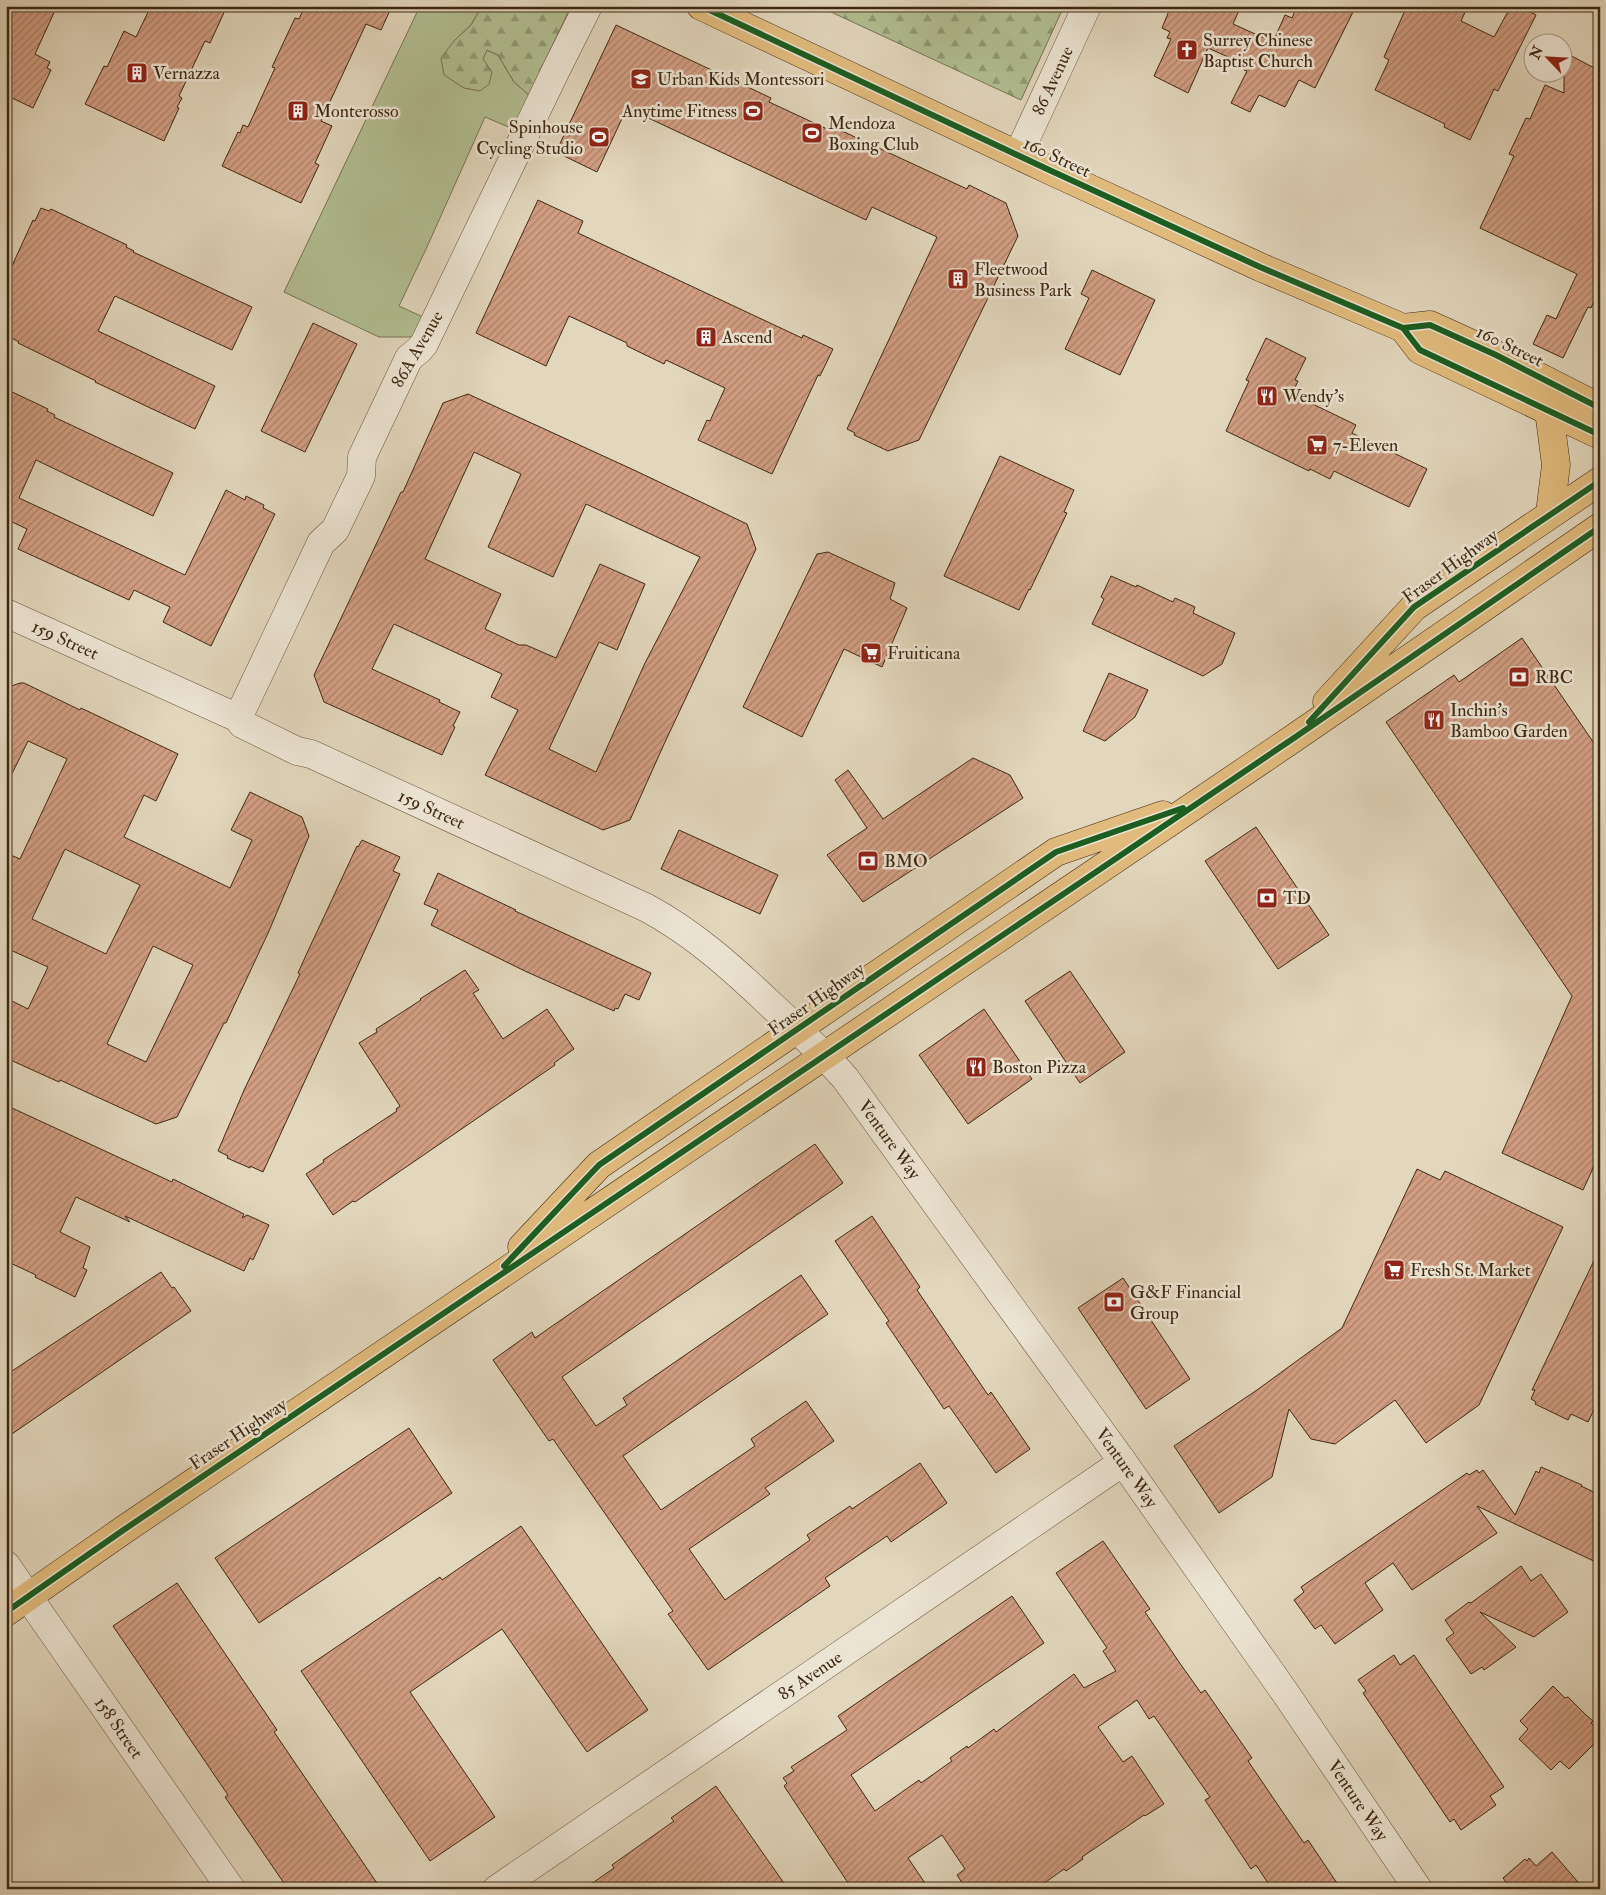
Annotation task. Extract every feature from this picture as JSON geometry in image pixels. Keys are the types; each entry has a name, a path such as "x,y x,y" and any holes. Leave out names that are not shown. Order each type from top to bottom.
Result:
{"main road":[{"name":"160 Street","path":"701,6 1260,267 1403,328 1420,350 1600,435"},
{"name":"160 Street","path":"1403,328 1430,324 1600,408"},
{"path":"1549,411 1556,465 1550,513"},
{"name":"Fraser Highway","path":"1294,738 1414,607 1550,513 1600,481"},
{"name":"Fraser Highway","path":"6,1612 30,1597 122,1530 1200,802 1600,527"},
{"name":"Fraser Highway","path":"489,1282 599,1165 1056,852 1200,802"}],"street":[{"name":"86A Avenue","path":"238,718 321,543 335,530 361,476 362,457 409,358 420,350 424,344 558,64 588,6"},
{"name":"86 Avenue","path":"1018,155 1087,6"},
{"name":"159 Street","path":"6,613 238,718 242,724 297,751 320,758 623,897 672,922 703,944 734,970 825,1056"},
{"name":"Venture Way","path":"825,1056 851,1086 1122,1462 1286,1694 1418,1889"},
{"name":"85 Avenue","path":"497,1889 1122,1462"},
{"name":"158 Street","path":"6,1564 231,1889"}],"green space":[{"path":"420,6 482,6 471,25 454,41 483,58 486,50 498,55 514,82 529,95 513,129 485,117 399,306 423,317 414,337 379,337 284,292"},
{"path":"482,6 571,6 529,95 514,82 498,55 487,50 483,59 492,72 489,84 480,91 464,88 444,75 441,58 454,41 471,25"},
{"path":"818,6 1064,6 1021,100"}],"building":[{"path":"6,6 57,6 35,54 50,62 47,68 51,70 33,108 6,95"},
{"name":"Vernazza","path":"151,6 227,6 210,43 205,41 179,96 182,98 177,107 179,108 164,141 85,104 104,66 107,67 124,31 136,37"},
{"name":"Monterosso","path":"305,6 392,6 381,30 366,24 321,121 332,126 315,163 319,165 301,203 222,166 238,132 240,133 243,125 248,127 275,68 272,67 295,18 299,19"},
{"path":"1171,6 1241,6 1233,24 1273,42 1285,15 1292,18 1297,6 1356,6 1315,88 1299,80 1285,107 1259,95 1250,112 1231,103 1247,71 1244,70 1246,65 1208,48 1188,93 1154,76 1171,39 1167,38 1170,32 1162,28"},
{"path":"1407,6 1468,6 1461,21 1494,37 1511,6 1520,6 1536,15 1528,32 1524,32 1524,39 1498,91 1494,89 1470,140 1444,127 1445,124 1375,90 1389,60 1384,57"},
{"path":"616,25 771,98 769,102 827,129 829,125 967,189 969,185 1006,203 1018,236 919,440 888,451 854,435 855,433 847,429 937,237 872,207 866,220 627,108 597,172 556,152"},
{"path":"1574,57 1600,71 1600,289 1591,308 1588,307 1563,358 1533,344 1547,315 1556,319 1577,274 1480,228 1514,156 1509,154 1526,118 1530,119 1545,85 1564,93 1564,82 1574,82"},
{"name":"Ascend","path":"538,200 583,221 578,233 802,338 803,335 833,349 820,376 818,375 772,474 698,440 707,420 710,421 725,388 666,360 664,364 627,346 627,343 569,316 546,366 476,333"},
{"path":"41,208 49,211 51,209 127,245 126,247 133,252 252,307 232,350 115,296 98,331 215,386 195,429 95,382 6,335 6,279 33,220 35,221"},
{"path":"1092,270 1155,300 1120,375 1065,349 1089,298 1081,294"},
{"path":"313,323 357,344 305,452 261,431"},
{"path":"1266,338 1306,358 1295,380 1298,381 1292,394 1356,425 1352,433 1427,469 1409,507 1334,471 1330,479 1310,469 1309,471 1226,431 1249,381 1246,380"},
{"path":"6,389 48,409 47,411 55,415 54,417 173,473 153,516 36,460 19,498 185,575 226,490 245,500 246,496 264,505 263,508 275,514 211,646 163,622 170,607 134,590 129,600 18,549 27,529 8,520 6,524"},
{"path":"468,394 747,524 756,549 630,820 603,830 485,775 518,710 491,697 502,674 394,624 372,669 440,700 439,702 460,712 442,755 324,702 314,675 401,492 403,492 443,403","holes":["474,452 521,474 488,547 553,577 586,504 700,557 645,663 596,772 549,749 599,642 617,650 645,584 600,564 556,658 526,645 519,645 485,629 501,594 425,559"]},
{"path":"1000,456 1074,490 1064,512 1067,513 1019,610 944,576"},
{"path":"828,552 895,583 890,599 907,608 882,667 844,649 802,737 743,707 817,554"},
{"path":"1111,576 1136,587 1137,585 1173,602 1175,598 1195,607 1193,613 1235,633 1222,664 1203,676 1092,624 1104,599 1101,597"},
{"path":"1522,638 1600,752 1600,1153 1583,1190 1502,1153 1572,996 1386,722 1454,675 1459,682"},
{"path":"1109,673 1148,690 1135,717 1105,741 1083,731"},
{"path":"24,683 178,754 156,801 144,795 124,837 230,888 252,840 231,830 250,792 302,817 309,836 269,931 226,1023 224,1023 177,1117 156,1124 60,1080 59,1082 6,1058 6,998 28,1009 48,967 6,948 6,853 20,859 67,759 28,741 6,786 6,688","holes":["65,849 140,885 106,954 32,919","153,946 193,965 146,1062 107,1044"]},
{"path":"973,758 1010,775 1023,798 863,902 827,855 867,828 835,780 848,770 883,819"},
{"name":"TD","path":"1256,827 1329,935 1278,969 1205,861"},
{"path":"679,830 778,875 760,914 661,869"},
{"path":"362,840 400,857 393,871 400,874 263,1172 250,1166 250,1168 227,1158 228,1156 218,1151 245,1088 300,974 298,973 307,953 357,846"},
{"path":"438,873 515,911 651,973 639,1000 625,994 618,1009 615,1008 614,1011 527,972 431,925 438,910 424,904"},
{"path":"465,970 479,990 473,993 503,1039 547,1009 574,1049 554,1063 555,1065 355,1202 353,1201 333,1215 306,1174 324,1162 323,1160 397,1111 396,1109 400,1106 359,1043 377,1032 376,1029"},
{"path":"1070,971 1125,1052 1080,1083 1025,1001"},
{"name":"Boston Pizza","path":"984,1009 1032,1079 968,1124 919,1055"},
{"path":"6,1108 11,1110 12,1108 172,1182 173,1179 244,1214 242,1218 247,1215 269,1225 253,1260 250,1258 244,1271 125,1216 130,1222 76,1197 60,1232 90,1247 83,1268 87,1270 75,1297 6,1261"},
{"path":"815,1144 843,1183 562,1377 596,1426 627,1405 623,1398 801,1275 828,1314 623,1456 661,1510 755,1446 751,1439 806,1401 834,1441 765,1488 770,1494 689,1549 725,1600 810,1540 807,1535 850,1506 852,1509 920,1463 947,1503 891,1542 887,1536 825,1578 830,1586 708,1670 668,1614 673,1611 553,1439 549,1441 493,1360 532,1332 535,1338"},
{"path":"1417,1169 1440,1180 1445,1171 1563,1227 1479,1405 1426,1443 1395,1400 1335,1444 1311,1439 1289,1409 1272,1477 1219,1513 1174,1446 1257,1390 1342,1328"},
{"path":"872,1216 920,1287 917,1290 988,1395 991,1392 1030,1449 996,1473 949,1406 944,1409 886,1323 889,1321 835,1241"},
{"path":"1600,1248 1600,1397 1588,1422 1571,1414 1568,1420 1535,1404 1536,1402 1531,1399 1535,1390 1532,1390"},
{"path":"161,1272 191,1311 6,1438 6,1375"},
{"path":"1123,1278 1190,1379 1146,1409 1078,1308"},
{"path":"409,1428 452,1493 259,1623 215,1558"},
{"path":"1541,1467 1600,1495 1600,1564 1477,1506 1497,1533 1412,1590 1393,1563 1365,1583 1383,1610 1335,1644 1321,1625 1315,1629 1294,1600 1304,1592 1301,1587 1467,1473 1469,1475 1477,1470 1479,1473 1483,1470 1515,1515 1536,1471 1539,1473"},
{"path":"521,1526 648,1710 587,1752 502,1629 410,1692 495,1817 430,1861 301,1671 440,1577 442,1580"},
{"path":"1103,1541 1150,1609 1145,1612 1179,1662 1201,1693 1205,1690 1252,1758 1248,1761 1282,1811 1304,1843 1308,1840 1341,1889 1272,1889 1256,1865 1251,1869 1205,1800 1210,1797 1154,1716 1149,1719 1137,1700 1098,1727 1123,1762 1132,1756 1164,1804 1144,1815 1082,1857 1083,1859 1066,1871 1064,1869 1036,1889 966,1889 957,1875 965,1869 942,1835 908,1858 929,1889 852,1889 784,1786 787,1783 783,1778 794,1771 791,1767 847,1730 838,1716 1012,1596 1044,1643 851,1775 875,1811 919,1780 921,1783 952,1761 950,1758 967,1746 968,1748 994,1729 996,1732 1074,1674 1084,1688 1116,1671 1103,1651 1107,1648 1056,1573"},
{"path":"1521,1566 1531,1581 1541,1574 1568,1612 1534,1637 1480,1612 1516,1647 1484,1670 1482,1667 1471,1674 1446,1639 1454,1633 1445,1620"},
{"path":"177,1583 277,1730 274,1732 381,1889 288,1889 225,1797 228,1795 113,1626"},
{"path":"1394,1655 1400,1665 1414,1655 1504,1787 1490,1796 1496,1805 1461,1830 1454,1819 1450,1822 1363,1693 1366,1691 1358,1680"},
{"path":"1553,1686 1565,1698 1568,1697 1593,1721 1591,1723 1600,1732 1600,1738 1569,1769 1560,1761 1551,1770 1519,1739 1528,1729 1520,1721"},
{"path":"716,1786 788,1889 584,1889 614,1868 612,1865 674,1821 671,1818"},
{"path":"1552,1852 1584,1889 1511,1889 1503,1878 1525,1859 1527,1861 1529,1858 1536,1866"}],"cycle path":[{"path":"701,6 1260,267 1403,328 1420,350 1600,435"},
{"path":"1403,328 1430,325 1496,355 1600,408"},
{"path":"1309,722 1414,607 1600,481"},
{"path":"6,1612 122,1531 1294,738 1600,527"},
{"path":"504,1266 599,1165 1056,852 1183,808"}],"place":[{"name":"Surrey Chinese Baptist Church","path":"1187,50"},
{"name":"Vernazza","path":"137,73"},
{"name":"Urban Kids Montessori","path":"641,79"},
{"name":"Monterosso","path":"298,111"},
{"name":"Anytime Fitness","path":"753,111"},
{"name":"Mendoza Boxing Club","path":"812,133"},
{"name":"Spinhouse Cycling Studio","path":"599,137"},
{"name":"Fleetwood Business Park","path":"958,279"},
{"name":"Ascend","path":"706,337"},
{"name":"Wendy's","path":"1267,396"},
{"name":"7-Eleven","path":"1317,445"},
{"name":"Fruiticana","path":"871,653"},
{"name":"RBC","path":"1519,677"},
{"name":"Inchin's Bamboo Garden","path":"1434,720"},
{"name":"BMO","path":"868,861"},
{"name":"TD","path":"1267,898"},
{"name":"Boston Pizza","path":"976,1067"},
{"name":"Fresh St. Market","path":"1394,1270"},
{"name":"G&F Financial Group","path":"1114,1302"}]}
